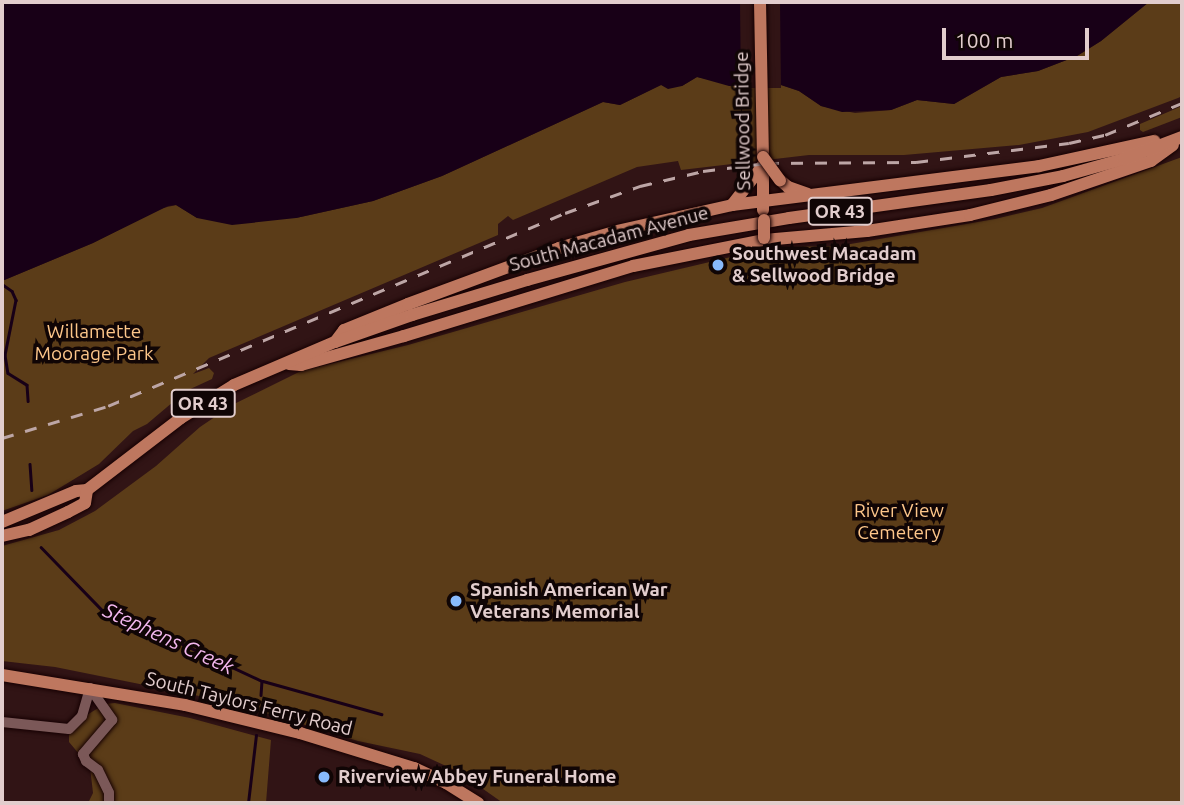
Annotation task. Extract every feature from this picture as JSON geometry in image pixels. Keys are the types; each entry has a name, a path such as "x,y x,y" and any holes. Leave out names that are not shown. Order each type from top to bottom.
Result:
{"main road":[{"name":"Sellwood Bridge","path":"760,2 764,239"},
{"path":"335,342 344,330 469,280 600,235 732,205 1072,161 1182,137"},
{"path":"281,363 301,365 633,266 764,239 867,231 970,215 1051,195 1151,161 1182,137"},
{"name":"South Macadam Avenue","path":"3,524 76,491 87,490 219,392 335,342 514,284 689,235 1051,178 1124,159 1182,137"},
{"path":"732,205 763,161 788,187 808,194"},
{"name":"South Macadam Avenue","path":"2,536 43,524 85,503 87,490"},
{"name":"South Taylors Ferry Road","path":"2,675 211,710 393,761 446,783 478,803"}],"street":[{"path":"2,722 69,729 82,716 90,688"},
{"path":"90,688 112,720 83,754 86,761 98,769 109,793 109,803"}],"green space":[{"name":"Willamette Moorage Park","path":"1149,2 1182,2 1182,96 1178,98 1088,132 1019,145 904,155 809,155 681,170 678,161 637,167 513,220 508,216 498,224 498,235 209,358 193,374 209,368 214,373 212,379 186,391 147,424 133,431 99,464 48,495 2,511 2,281 93,243 159,209 176,205 197,218 296,218 373,201 442,176 603,102 620,105 661,85 682,86 697,77 738,85 778,84 799,91 821,106 855,113 891,110 917,100 954,104 1001,77 1038,71 1077,56 1101,41"},
{"path":"1182,106 1182,117 1143,132 1140,130 1140,124"},
{"name":"River View Cemetery","path":"1182,157 1182,803 503,803 459,772 420,754 358,741 229,702 55,667 2,661 2,546 59,530 95,511 156,466 200,427 234,404 301,371 408,345 625,282 752,252 785,247 839,246 995,219 1042,208"},
{"path":"115,703 190,718 271,740 266,803 88,803 93,793 90,767 69,742 69,733 85,716 105,704"}],"shaded area":[{"path":"2,2 1149,2 1101,41 1077,56 1038,71 1001,77 954,104 917,100 891,110 842,112 821,106 799,91 778,84 729,86 697,77 682,86 668,89 661,85 620,105 603,102 442,176 373,201 296,218 232,225 197,218 176,205 168,206 93,243 2,281"}],"pier":[{"path":"740,2 780,2 781,88 741,88"}],"waterway":[{"name":"Stephens Creek","path":"2,284 12,291 16,300 5,355 8,373 27,385 28,401"},
{"name":"Stephens Creek","path":"30,464 32,490"},
{"name":"Stephens Creek","path":"41,547 104,612 129,626 178,642 262,681 261,695"},
{"path":"263,681 381,714"},
{"name":"Stephens Creek","path":"248,803 256,735"}],"railway":[{"path":"2,438 108,406 565,213 640,186 703,171 767,163 916,162 1069,143 1105,135 1182,103"}],"place":[{"name":"Southwest Macadam & Sellwood Bridge","path":"718,265"},
{"name":"Spanish American War Veterans Memorial","path":"456,601"},
{"name":"Riverview Abbey Funeral Home","path":"324,777"}]}
